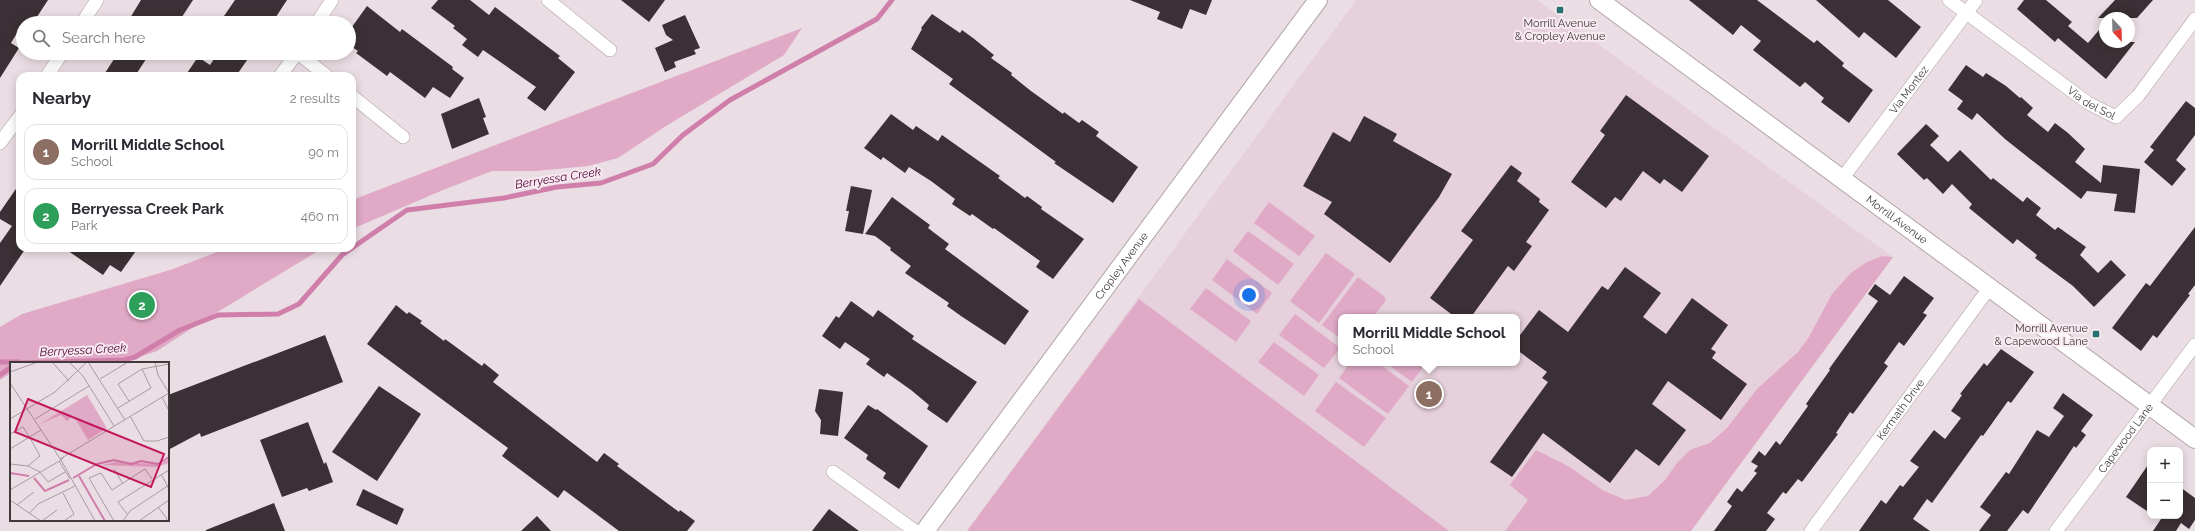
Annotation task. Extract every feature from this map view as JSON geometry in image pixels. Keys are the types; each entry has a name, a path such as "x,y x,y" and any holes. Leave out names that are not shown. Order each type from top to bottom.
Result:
{"main road":[{"name":"Cropley Avenue","path":"925,531 1318,0"},
{"name":"Morrill Avenue","path":"1599,0 2195,439"}],"street":[{"path":"87,16 97,0"},
{"path":"322,16 332,0"},
{"path":"548,0 610,50"},
{"path":"1949,0 1966,13"},
{"name":"Via Montez","path":"1842,180 1976,0"},
{"name":"Via del Sol","path":"1966,13 2088,103 2116,117 2138,96 2195,19"},
{"path":"50,72 57,60"},
{"path":"283,72 293,60"},
{"path":"307,60 322,72"},
{"path":"356,99 403,137"},
{"path":"0,143 16,122"},
{"name":"Kermath Drive","path":"1811,531 1990,287"},
{"name":"Capewood Lane","path":"2056,531 2195,345"},
{"path":"832,472 915,531"}],"shaded area":[{"path":"1356,0 1537,0 1893,257 1691,531 967,531"},
{"path":"802,28 784,55 666,126 618,158 588,166 536,171 492,171 356,227 356,198"},
{"path":"1269,202 1315,236 1299,256 1254,223"},
{"path":"1248,231 1294,264 1278,285 1233,251"},
{"path":"217,252 316,252 206,319 157,351 124,362 10,362 10,374 0,380 0,327 22,314 170,270"},
{"path":"1326,253 1355,274 1319,323 1290,301"},
{"path":"1882,256 1893,257 1691,531 1505,531 1528,500 1510,485 1536,450 1568,466 1604,491 1626,500 1648,496 1665,480 1677,463 1690,450 1710,443 1727,428 1757,389 1798,352 1809,337 1832,294 1851,273 1867,262"},
{"path":"1227,259 1272,293 1257,314 1212,280"},
{"path":"1358,277 1384,296 1386,300 1375,314 1338,314 1338,337 1322,325"},
{"path":"1206,288 1251,321 1236,342 1190,309"},
{"path":"1139,299 1449,531 967,531"},
{"path":"1295,314 1338,346 1338,350 1324,368 1279,335"},
{"path":"1274,342 1319,375 1304,396 1258,362"},
{"path":"1348,366 1382,366 1409,386 1388,414 1339,378"},
{"path":"1390,366 1424,366 1412,382"},
{"path":"1336,382 1386,418 1364,447 1315,411"}],"building":[{"path":"0,0 48,0 38,16 16,16 16,35 11,43 16,46 16,53 0,78"},
{"path":"141,0 193,0 183,16 131,16"},
{"path":"235,0 287,0 277,16 224,16"},
{"path":"438,0 470,0 489,15 495,7 560,56 558,58 575,72 545,111 527,98 536,87 483,50 478,57 462,45 467,39 453,28 455,26 431,8"},
{"path":"621,0 665,0 649,22"},
{"path":"1130,0 1212,0 1206,15 1190,9 1182,29 1157,19 1160,12"},
{"path":"1689,0 1757,0 1814,43 1817,40 1844,63 1842,66 1873,90 1849,123 1821,102 1824,98 1805,82 1800,87 1753,50 1761,41 1741,25 1733,35"},
{"path":"1816,0 1888,0 1921,27 1896,58 1864,32 1859,38"},
{"path":"2024,0 2046,0 2072,22 2068,26 2088,43 2099,30 2099,48 2130,48 2106,79 2058,38 2055,42 2017,9"},
{"path":"2115,0 2153,0 2137,18 2135,18 2135,12 2104,12"},
{"path":"367,6 400,32 402,29 453,67 452,69 464,78 450,98 433,87 425,98 390,72 387,76 356,53 358,51 356,50 356,21"},
{"path":"932,14 960,33 962,30 973,38 994,55 991,58 1012,73 1011,75 1031,91 1063,114 1064,112 1079,123 1082,120 1099,132 1096,136 1138,167 1113,203 1054,163 1056,162 949,84 953,79 911,49 922,29 921,28"},
{"path":"685,15 700,48 694,50 696,54 674,62 676,67 665,72 655,48 673,40 666,35 662,25"},
{"path":"113,60 145,60 138,72 106,72"},
{"path":"196,60 202,60 210,65 213,60 247,60 239,72 188,72"},
{"path":"1966,65 1983,77 1986,73 2006,86 2020,98 2021,97 2033,108 2027,115 2048,132 2055,123 2068,133 2085,149 2075,162 2101,183 2103,165 2140,169 2135,213 2114,211 2117,194 2087,191 2081,199 2005,139 1977,113 1972,120 1957,109 1963,101 1948,90"},
{"path":"1626,95 1709,156 1682,192 1664,179 1660,184 1643,171 1621,201 1615,197 1606,208 1571,182 1605,135 1600,131"},
{"path":"479,98 486,117 483,118 489,134 452,149 441,114"},
{"path":"2186,101 2195,108 2195,135 2176,160 2186,169 2172,186 2144,162 2154,150 2150,147"},
{"path":"891,114 913,130 916,126 938,141 942,135 1000,176 998,178 1025,198 1027,196 1042,207 1041,209 1084,239 1053,279 1036,267 1040,261 994,228 993,229 972,214 970,216 952,204 955,199 931,181 909,167 905,173 883,157 881,160 864,148"},
{"path":"1364,116 1397,134 1393,141 1452,174 1439,197 1390,263 1324,214 1332,202 1303,186 1333,132 1350,142"},
{"path":"1926,124 1939,136 1930,145 1948,162 1960,150 1991,180 1993,178 2023,202 2027,197 2041,208 2036,215 2055,230 2058,227 2086,247 2080,255 2098,273 2111,260 2126,275 2094,307 2073,286 2035,258 2037,255 2017,239 2013,244 1969,208 1972,204 1952,184 1943,194 1927,178 1924,180 1897,154"},
{"path":"1511,165 1522,173 1517,181 1540,199 1539,202 1549,210 1526,242 1532,246 1514,271 1508,266 1473,314 1451,314 1430,298 1473,240 1461,231"},
{"path":"851,186 872,190 863,234 845,231 849,211 846,211"},
{"path":"16,189 16,252 23,252 0,286 0,243 12,226 0,219 0,212"},
{"path":"892,197 930,225 928,228 949,244 945,249 1029,311 1005,345 947,306 949,303 905,273 911,266 875,236 865,234"},
{"path":"2195,227 2195,285 2188,294 2190,295 2157,338 2153,335 2141,351 2112,328 2146,283 2150,286"},
{"path":"70,252 135,252 121,272 110,265 103,275"},
{"path":"1625,267 1661,293 1643,317 1666,334 1692,298 1728,325 1711,349 1716,352 1712,358 1747,384 1721,420 1668,381 1652,404 1686,430 1659,466 1636,449 1610,483 1543,433 1512,477 1490,462 1548,382 1542,378 1547,372 1520,352 1520,335 1539,310 1568,332 1602,286 1608,290"},
{"path":"1904,276 1934,298 1923,313 1927,315 1904,346 1899,342 1884,363 1888,366 1853,414 1850,412 1836,433 1838,434 1802,482 1798,479 1786,494 1783,492 1767,513 1775,519 1766,531 1714,531 1732,506 1727,502 1737,488 1742,492 1757,473 1754,471 1758,466 1751,462 1759,451 1765,456 1776,441 1780,445 1808,406 1806,404 1830,370 1829,369 1878,301 1868,294 1875,284 1890,295"},
{"path":"851,301 873,317 878,310 914,336 912,339 977,382 947,423 927,409 929,405 911,390 887,373 884,377 866,364 870,359 845,342 840,349 822,336 836,316 839,318"},
{"path":"396,305 407,314 409,312 422,321 420,323 444,341 445,339 482,366 484,363 499,375 493,382 597,462 604,453 619,464 617,466 679,512 680,510 695,521 687,531 619,531 564,490 558,498 502,456 508,448 367,344"},
{"path":"325,335 343,382 201,437 200,433 169,449 169,395"},
{"path":"2001,349 2034,372 2011,403 2008,401 1983,436 1981,435 1932,503 1927,499 1913,519 1930,531 1859,531 1881,500 1886,504 1900,485 1903,487 1919,467 1910,461 1934,430 1945,439 1961,418 1951,411 1962,395 1960,394 1984,363 1987,366"},
{"path":"379,386 421,414 377,481 332,452"},
{"path":"819,389 843,392 838,436 820,434 821,420 815,411"},
{"path":"2063,393 2093,415 2081,431 2086,435 2076,448 2074,446 2028,514 2023,510 2007,531 1979,531 1991,515 1980,507 2006,472 2009,474 2037,430 2049,437 2064,416 2053,408"},
{"path":"868,405 876,410 877,409 928,446 899,489 883,478 886,473 866,459 868,455 844,438"},
{"path":"308,422 324,464 326,462 333,482 309,491 307,488 282,497 260,440"},
{"path":"2147,466 2147,511 2126,497"},
{"path":"363,489 404,509 397,525 356,505"},
{"path":"2183,489 2195,498 2195,520 2189,529 2181,523 2176,531 2153,531 2161,519 2183,519"},
{"path":"274,503 285,531 206,531 206,530"},
{"path":"829,509 859,531 812,531"},
{"path":"537,516 551,531 521,531"}],"waterway":[{"name":"Berryessa Creek","path":"356,245 407,210 504,198 557,187 601,183 653,164 683,135 730,100 877,19 892,0"},
{"name":"Berryessa Creek","path":"53,362 124,360 135,357 180,330 218,315 278,314 299,304 346,252"},
{"path":"0,362 19,362"},
{"name":"Berryessa Creek","path":"0,375 10,368"}],"place":[{"name":"Morrill Avenue & Cropley Avenue","path":"1560,10"},
{"name":"Berryessa Creek Park","path":"142,305"},
{"name":"Morrill Avenue & Capewood Lane","path":"2096,334"},
{"name":"Morrill Middle School","path":"1429,394"}]}
